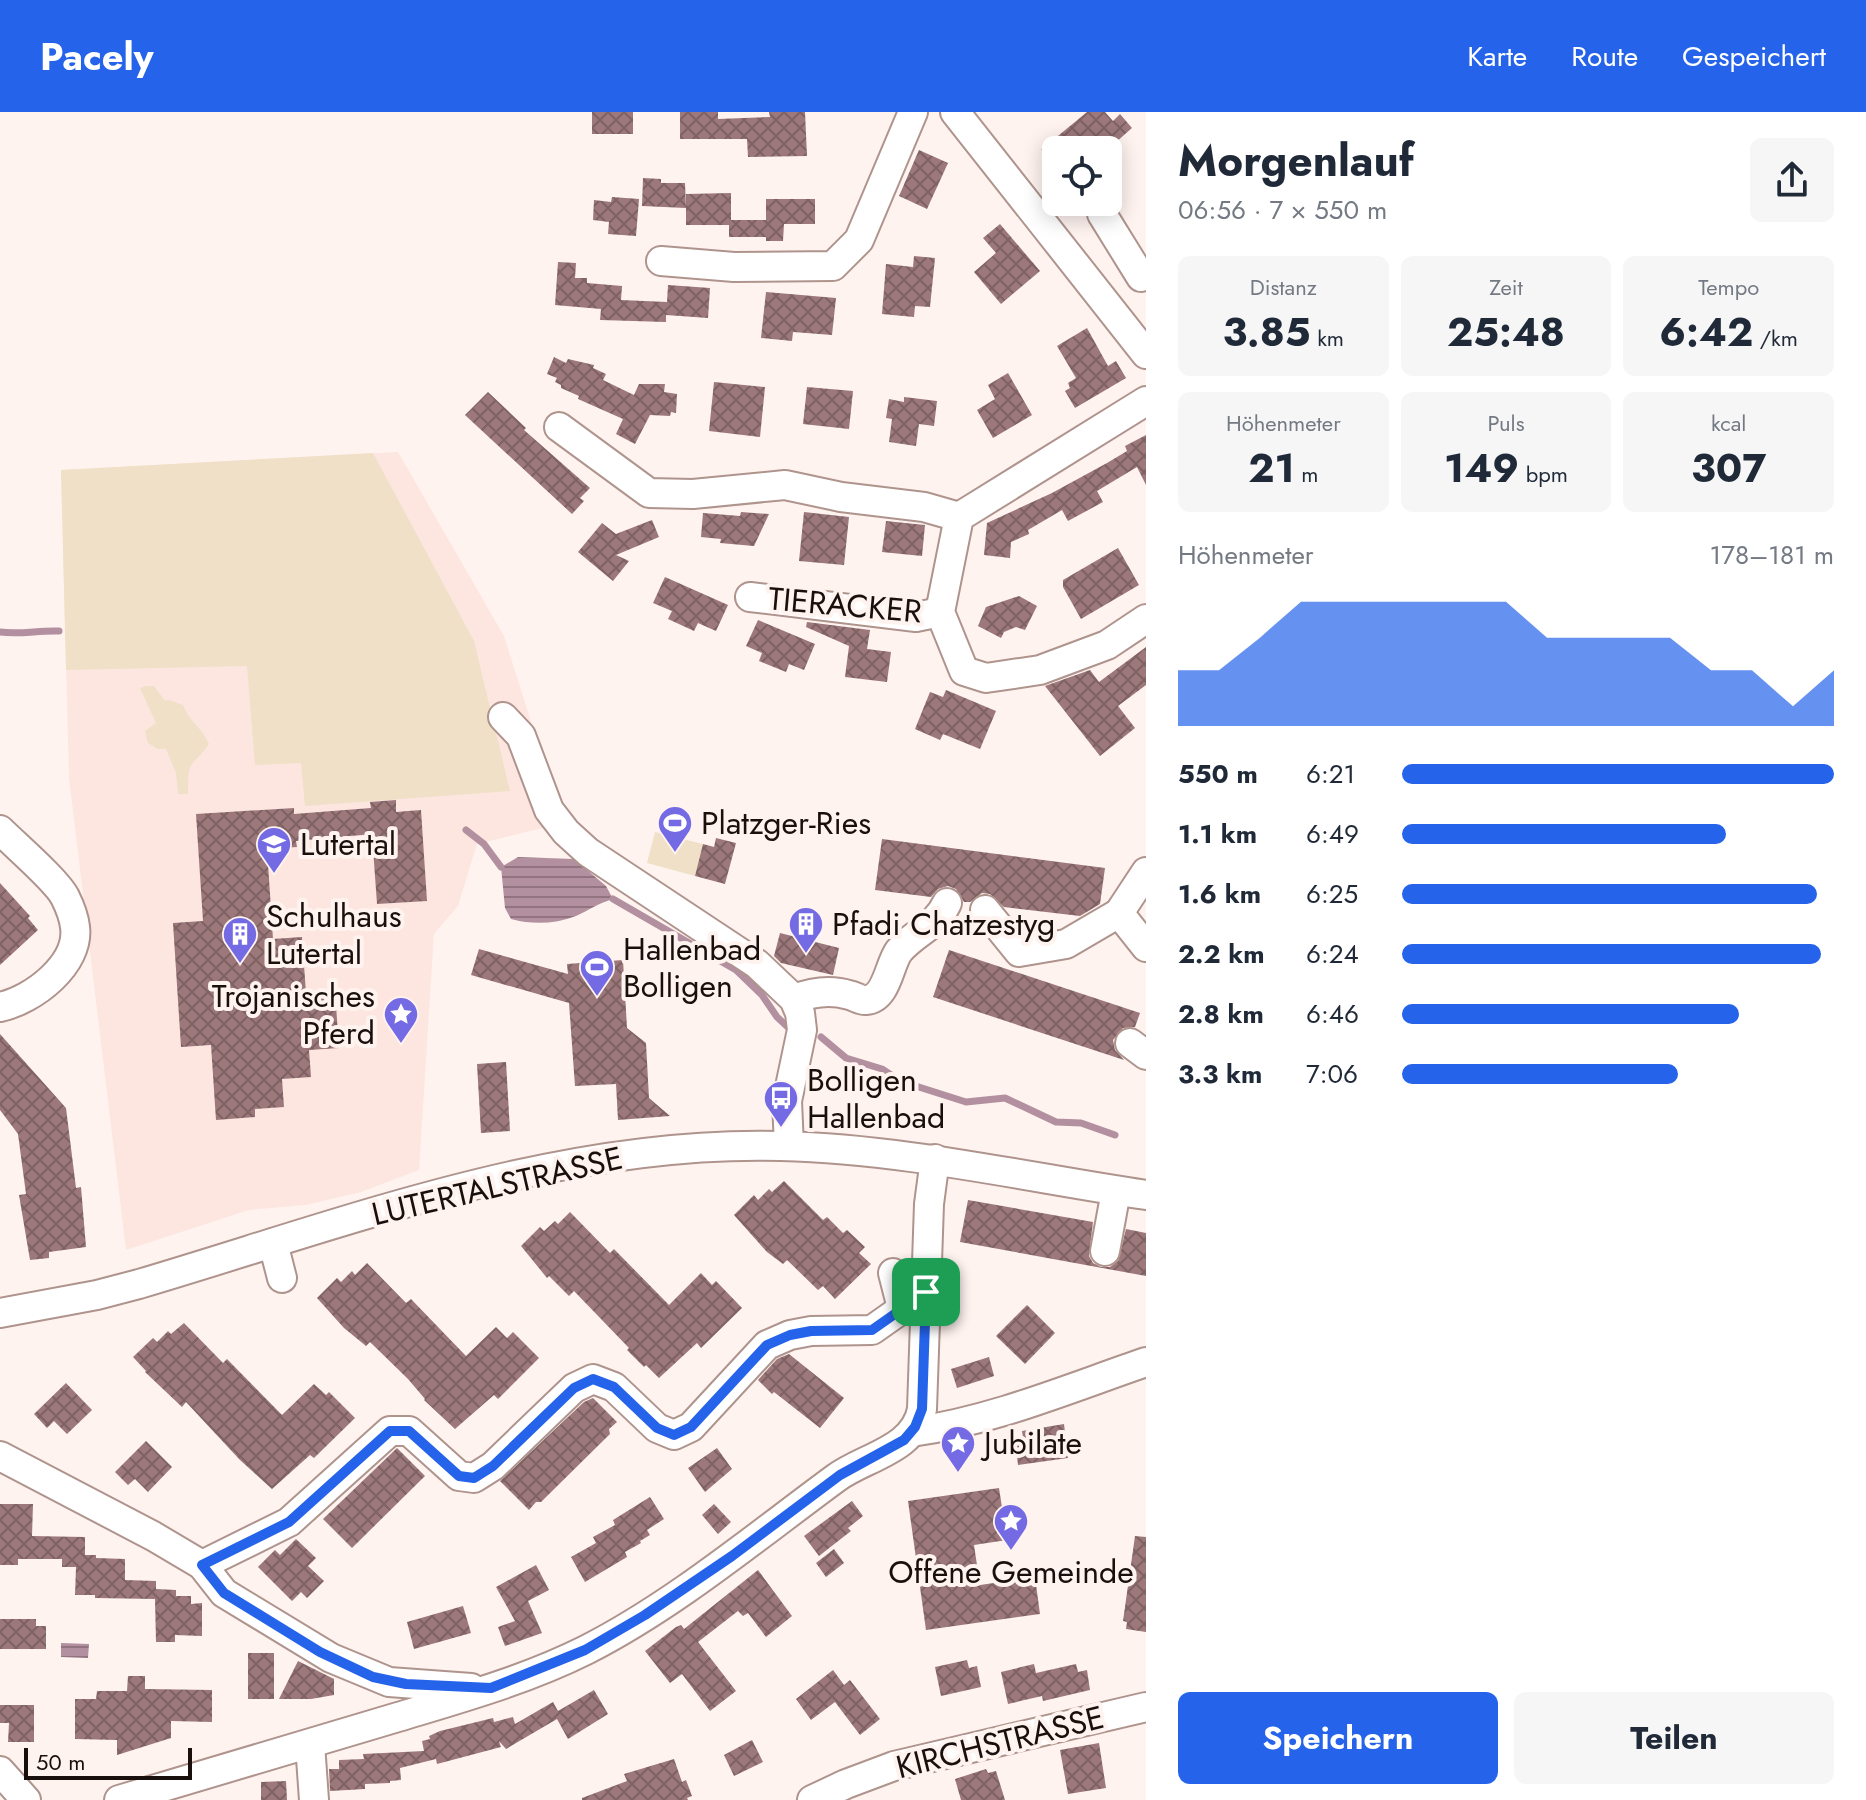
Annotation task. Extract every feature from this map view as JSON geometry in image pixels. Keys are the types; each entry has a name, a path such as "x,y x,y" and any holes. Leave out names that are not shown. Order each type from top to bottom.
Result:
{"street":[{"path":"661,261 734,267 833,266 859,240 913,112"},
{"path":"955,112 1146,354"},
{"path":"1103,216 1143,276 1106,303"},
{"path":"559,427 649,493 693,494 785,485 841,497 924,507 959,517 1146,401"},
{"name":"TIERACKER","path":"959,517 940,612 964,671 986,678 1040,670 1107,645 1146,619"},
{"name":"TIERACKER","path":"750,597 916,617 940,612"},
{"path":"503,717 521,736 549,810 566,832 588,852 757,964 794,999 802,1030 787,1101 789,1146"},
{"path":"0,830 64,895 75,928 68,954 53,977 26,999 0,1007"},
{"path":"985,910 1019,952 1066,944 1119,913 1146,872"},
{"path":"794,999 825,992 864,1000 874,997 886,982 899,952 937,920 947,903"},
{"path":"1119,913 1146,947"},
{"name":"LUTERTALSTRASSE","path":"0,1313 97,1295 433,1196 538,1170 659,1152 789,1146 935,1159 1146,1195"},
{"path":"119,1800 491,1688 563,1660 614,1635 732,1556 840,1475 897,1445 912,1432 922,1409 929,1204 935,1159"},
{"path":"1105,1251 1116,1191"},
{"path":"273,1243 282,1278"},
{"path":"893,1273 902,1308"},
{"path":"202,1565 289,1522 390,1431 409,1431 459,1476 474,1478 493,1466 574,1388 593,1379 614,1387 657,1428 674,1435 691,1427 767,1345 790,1335 811,1331 872,1330 926,1292"},
{"path":"912,1432 944,1428 1146,1362"},
{"path":"0,1456 143,1530 202,1565 224,1593 320,1652 373,1677 406,1684 491,1688"},
{"name":"KIRCHSTRASSE","path":"812,1800 894,1766 1146,1707"},
{"path":"310,1744 314,1800"},
{"path":"0,1771 26,1800"}],"shaded area":[{"name":"Lutertal","path":"398,452 504,636 563,823 477,844 458,906 434,934 419,1170 361,1192 306,1205 249,1210 126,1250 69,778 61,470"},
{"path":"373,453 474,641 510,791 305,806 301,763 255,765 247,666 66,670 61,470"},
{"path":"154,686 165,701 183,705 209,744 190,769 188,794 178,794 176,773 166,749 158,749 148,743 145,731 156,723 140,688"},
{"name":"Platzger-Ries","path":"655,832 703,844 695,876 647,863"},
{"path":"518,857 574,859 606,886 613,899 560,921 536,923 511,919 505,908 501,867"},
{"path":"61,1643 89,1644 88,1658 61,1657"}],"building":[{"path":"592,112 633,112 633,134 592,134"},
{"path":"680,112 718,112 718,119 770,117 769,112 805,112 807,156 748,157 747,139 680,139"},
{"path":"1087,112 1105,112 1113,121 1120,114 1132,128 1122,137 1058,136"},
{"path":"919,150 948,163 927,209 899,196"},
{"path":"643,178 661,179 661,183 685,183 686,208 642,206"},
{"path":"731,193 731,220 766,220 766,199 815,199 815,224 784,224 783,241 766,241 766,237 729,237 729,225 686,225 686,194"},
{"path":"612,197 639,199 636,236 608,234 609,222 593,220 594,200 611,202"},
{"path":"1000,224 1040,271 1001,304 974,272 996,253 983,238"},
{"path":"914,256 935,258 930,307 915,306 914,317 882,314 886,264 913,267"},
{"path":"558,262 576,263 575,278 587,278 587,283 622,286 621,300 667,302 668,285 710,288 708,318 666,315 666,322 600,320 601,309 555,305"},
{"path":"766,292 836,298 832,335 793,332 792,341 761,338"},
{"path":"1087,328 1108,366 1116,361 1126,378 1075,408 1065,391 1070,388 1068,383 1076,378 1057,346"},
{"path":"554,357 566,363 568,359 594,365 593,368 606,374 603,380 634,395 639,384 665,384 664,392 677,394 676,413 671,412 670,416 650,415 635,444 616,434 623,419 578,399 579,396 555,382 557,378 547,374"},
{"path":"1008,373 1032,415 993,438 977,410 995,399 988,385"},
{"path":"714,382 765,387 760,437 709,431"},
{"path":"807,387 853,391 849,429 803,424"},
{"path":"488,392 526,428 524,430 590,488 580,498 584,501 572,514 465,415"},
{"path":"904,397 937,401 934,426 919,424 916,446 889,442 892,419 886,418 889,399 904,402"},
{"path":"1146,435 1146,485 1137,467 1097,491 1103,502 1068,521 1062,510 1028,530 1029,534 1011,542 1010,558 984,555 987,523 1107,463 1127,451 1125,446"},
{"path":"741,512 769,514 754,546 720,543 721,539 701,537 703,513 740,516"},
{"path":"804,512 849,517 844,565 799,561"},
{"path":"652,520 659,537 616,555 629,561 613,581 578,552 602,523 616,534"},
{"path":"886,521 925,525 922,556 882,552"},
{"path":"1118,548 1139,585 1081,619 1063,587 1063,580"},
{"path":"665,577 728,605 716,631 698,623 694,631 668,619 672,611 653,603"},
{"path":"1019,596 1037,606 1025,630 1016,627 1004,632 1001,638 978,626 986,607"},
{"path":"758,620 815,644 804,670 789,664 786,672 759,661 762,653 746,646"},
{"path":"807,622 870,630 867,649 891,652 887,682 845,677 849,646 806,627"},
{"path":"1146,647 1146,685 1118,706 1135,728 1100,756 1045,686 1090,670 1099,682"},
{"path":"946,690 996,711 980,749 943,734 940,740 915,729 930,692 943,697"},
{"name":"Schulhaus Lutertal","path":"396,800 396,812 421,810 427,901 377,904 372,834 296,841 297,847 267,849 273,939 302,937 306,993 335,991 339,1048 309,1050 311,1077 282,1079 284,1107 255,1109 255,1117 216,1120 211,1045 181,1047 173,923 203,921 196,814 294,808 294,814 371,808 370,802"},
{"path":"716,838 736,843 725,884 695,876 703,844 714,847"},
{"path":"882,839 1105,868 1100,904 1080,916 1004,907 990,894 982,893 970,902 964,902 956,889 948,886 938,889 931,897 875,890"},
{"path":"0,883 30,916 28,918 38,930 0,965"},
{"name":"Pfadi Chatzestyg","path":"780,933 839,948 833,975 781,963 774,956"},
{"path":"479,949 568,974 567,964 623,960 627,1028 646,1043 649,1098 670,1116 618,1120 616,1084 575,1086 569,1003 471,975"},
{"path":"949,950 1140,1013 1135,1027 1123,1028 1113,1040 1115,1050 1124,1060 933,997"},
{"path":"0,1034 66,1108 76,1188 81,1187 86,1247 49,1252 49,1258 30,1260 19,1195 26,1194 18,1134 0,1110"},
{"path":"506,1062 510,1131 481,1133 477,1064"},
{"path":"784,1181 823,1220 827,1217 843,1233 847,1230 865,1247 859,1253 871,1264 835,1299 823,1286 818,1290 787,1260 783,1264 767,1252 734,1215 754,1195 758,1200"},
{"path":"968,1200 1093,1222 1089,1256 1093,1263 1101,1267 1110,1267 1118,1261 1126,1229 1146,1233 1146,1276 960,1242"},
{"path":"570,1212 610,1253 614,1249 669,1305 701,1273 712,1285 716,1281 742,1308 701,1348 697,1343 659,1378 627,1350 629,1348 574,1291 569,1296 549,1276 547,1278 521,1246 540,1227 544,1231 555,1221 558,1224"},
{"path":"367,1263 406,1303 411,1299 466,1356 496,1327 507,1338 513,1332 539,1358 498,1399 494,1395 455,1429 370,1342 366,1346 344,1328 317,1298 337,1278 341,1282 352,1271 355,1275"},
{"path":"1027,1305 1055,1333 1025,1364 996,1336"},
{"path":"184,1323 223,1363 227,1359 282,1415 314,1384 326,1395 329,1392 355,1418 314,1458 310,1455 272,1489 186,1402 182,1407 133,1357 153,1338 157,1342 168,1331 171,1334"},
{"path":"789,1354 844,1398 820,1428 774,1392 772,1394 758,1380 777,1359"},
{"path":"989,1357 994,1376 957,1388 951,1369"},
{"path":"66,1383 92,1410 67,1434 54,1421 47,1428 34,1414"},
{"path":"593,1398 617,1422 609,1429 610,1434 529,1510 500,1481 584,1402"},
{"path":"1064,1424 1068,1458 1018,1465 1015,1439 1023,1438 1022,1431"},
{"path":"146,1441 172,1467 148,1492 135,1479 128,1485 115,1472"},
{"path":"397,1448 425,1476 352,1548 323,1519"},
{"path":"717,1448 732,1469 705,1492 688,1468"},
{"path":"999,1488 1007,1540 974,1545 980,1585 1035,1577 1040,1614 926,1630 908,1501"},
{"path":"650,1497 664,1519 647,1530 650,1535 641,1543 625,1552 627,1557 585,1582 571,1557 596,1543 593,1537 615,1525 613,1520"},
{"path":"852,1501 863,1516 848,1528 851,1531 819,1556 804,1536"},
{"path":"0,1504 33,1504 32,1536 85,1537 85,1555 125,1559 125,1580 156,1581 156,1589 176,1590 176,1596 191,1596 191,1604 202,1603 202,1636 175,1635 175,1642 156,1642 155,1599 75,1595 76,1567 62,1567 62,1559 18,1559 18,1565 0,1565"},
{"path":"714,1504 731,1522 718,1534 702,1515"},
{"path":"1135,1536 1146,1537 1146,1632 1126,1629 1127,1622 1123,1621"},
{"path":"296,1539 316,1558 308,1566 324,1581 307,1598 301,1592 292,1601 258,1567 275,1550 280,1555"},
{"path":"834,1549 844,1563 826,1577 816,1563"},
{"path":"536,1565 549,1590 528,1601 542,1633 505,1646 498,1627 515,1621 496,1587"},
{"path":"758,1570 792,1616 766,1637 748,1613 743,1616 738,1611 698,1642 736,1691 710,1711 682,1674 670,1683 645,1651 676,1627 681,1625 684,1629"},
{"path":"463,1606 471,1633 414,1649 407,1622"},
{"path":"0,1619 36,1619 36,1626 46,1626 46,1649 0,1649"},
{"path":"248,1653 274,1653 274,1699 248,1699"},
{"path":"967,1660 969,1668 977,1666 981,1687 941,1696 935,1667"},
{"path":"298,1661 334,1679 334,1695 279,1699"},
{"path":"1034,1664 1036,1673 1076,1664 1078,1672 1087,1670 1090,1690 1043,1701 1042,1696 1008,1704 1001,1672"},
{"path":"833,1670 844,1685 850,1680 880,1719 860,1735 835,1702 811,1720 796,1699"},
{"path":"128,1676 145,1676 145,1689 212,1690 212,1722 171,1721 171,1738 117,1755 117,1740 75,1739 75,1699 96,1699 97,1691 127,1691"},
{"path":"594,1690 608,1714 568,1739 557,1719 506,1749 499,1741 501,1747 437,1764 436,1759 400,1768 401,1780 365,1784 365,1789 330,1791 329,1769 339,1769 339,1760 364,1759 363,1754 424,1751 422,1741 440,1731 493,1718 494,1722 513,1717 515,1724 553,1702 558,1711"},
{"path":"0,1705 34,1705 34,1742 8,1742 9,1723 0,1723"},
{"path":"752,1740 763,1762 734,1776 724,1755"},
{"path":"1099,1743 1106,1788 1068,1794 1060,1750"},
{"path":"674,1759 682,1782 686,1780 692,1796 688,1800 582,1800 627,1781 624,1774"},
{"path":"986,1769 988,1773 996,1771 1005,1800 961,1800 955,1779"},
{"path":"286,1781 287,1800 261,1800 261,1782"}],"waterway":[{"path":"0,632 59,631"},
{"path":"466,830 484,844 501,867"},
{"path":"613,899 736,970 792,1031"},
{"path":"821,1037 846,1058 882,1069 900,1081 966,1102 1005,1098 1056,1122 1081,1123 1115,1135"}],"place":[{"name":"Platzger-Ries","path":"675,854"},
{"name":"Lutertal","path":"274,875"},
{"name":"Pfadi Chatzestyg","path":"806,955"},
{"name":"Schulhaus Lutertal","path":"240,965"},
{"name":"Hallenbad Bolligen","path":"597,998"},
{"name":"Trojanisches Pferd","path":"401,1045"},
{"name":"Bolligen Hallenbad","path":"781,1129"},
{"name":"Jubilate","path":"958,1474"},
{"name":"Offene Gemeinde","path":"1011,1552"}],"route":[{"path":"926,1292 922,1409 909,1436 840,1475 732,1556 614,1635 563,1660 491,1688 406,1684 373,1677 320,1652 224,1593 202,1565 289,1522 390,1431 409,1431 459,1476 474,1478 493,1466 574,1388 593,1379 614,1387 657,1428 674,1435 691,1427 767,1345 790,1335 811,1331 872,1330 926,1292"}]}
